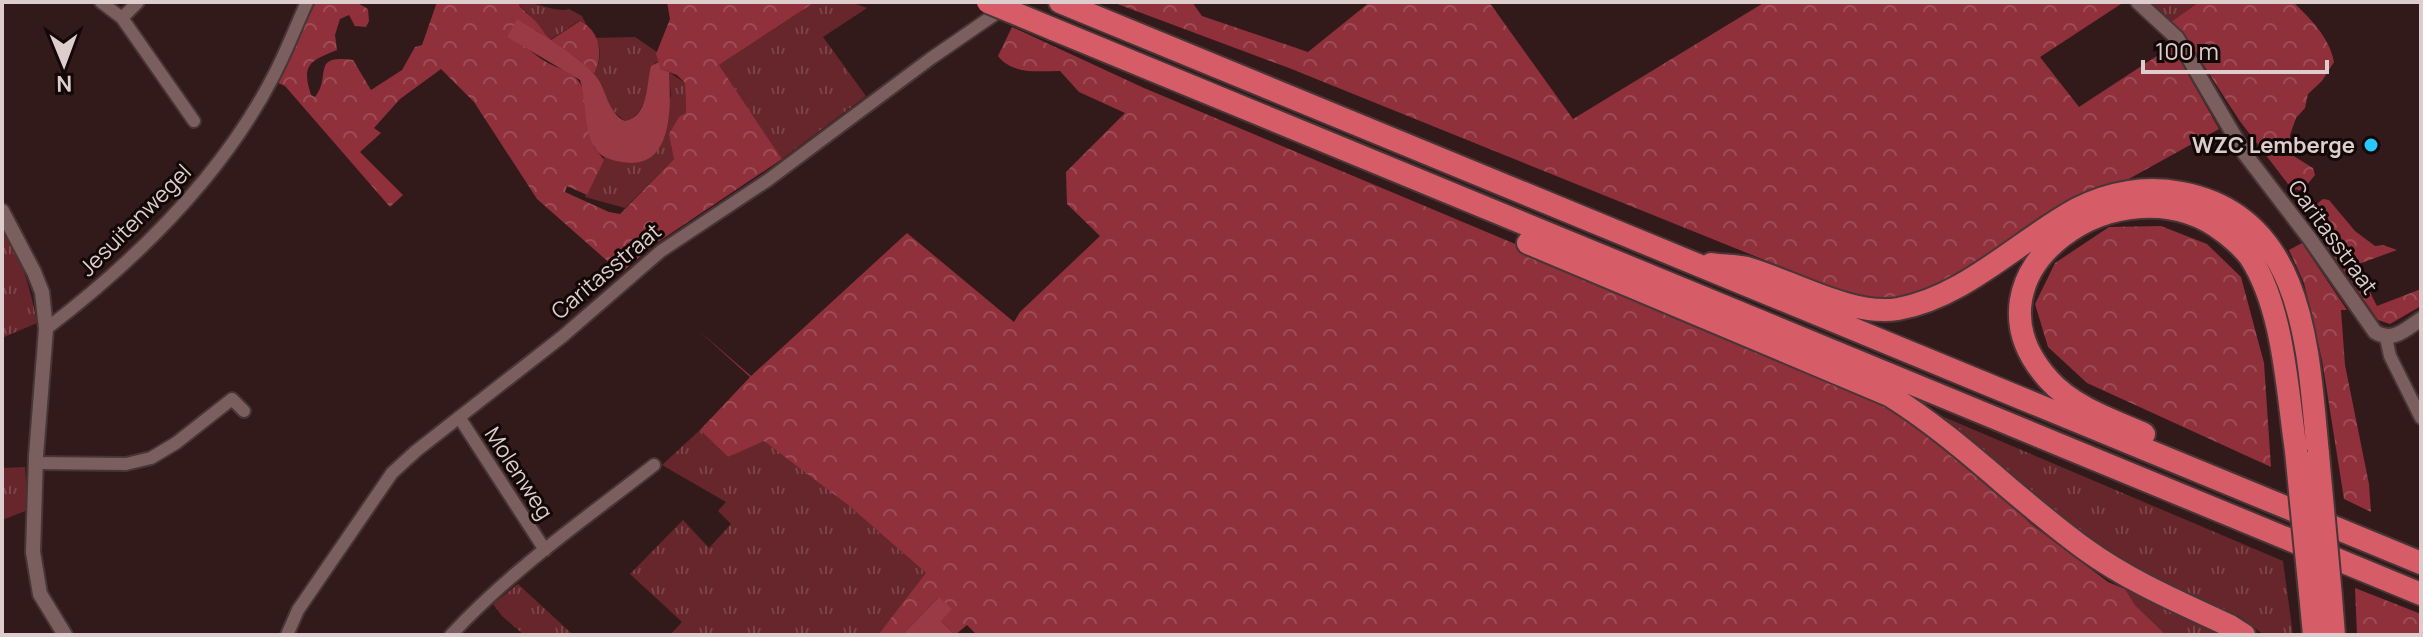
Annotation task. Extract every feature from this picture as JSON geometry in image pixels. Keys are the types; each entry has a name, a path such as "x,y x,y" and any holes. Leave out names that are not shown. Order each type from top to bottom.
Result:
{"highway":[{"path":"988,2 2421,594"},
{"path":"1063,4 2421,563"},
{"path":"1079,40 1143,80 1889,395 1924,417 2088,552 2244,635"},
{"path":"1688,262 1745,268 1836,300 1894,310 1924,303 1950,291 2039,232 2077,209 2105,197 2150,190 2193,195 2238,215 2269,245 2281,264 2298,306 2305,343 2307,453 2320,595 2314,635"},
{"path":"2307,453 2262,279 2238,243 2214,224 2191,213 2164,206 2132,206 2081,224 2043,253 2025,284 2021,300 2022,328 2032,358 2050,382 2070,398 2177,449 2421,548"},
{"path":"2320,595 2334,635"}],"street":[{"path":"101,2 122,18 194,121"},
{"path":"122,18 138,2"},
{"name":"Jesuitenwegel","path":"46,329 77,305 187,202 225,154 261,99 307,2"},
{"name":"Caritasstraat","path":"287,635 298,610 392,473 416,451 563,336 661,251 768,180 930,59 1013,2"},
{"name":"Caritasstraat","path":"2138,2 2177,38 2245,154 2310,239 2371,327 2386,338"},
{"path":"4,217 42,292 46,329 32,520 37,582 47,608 65,635"},
{"path":"2421,319 2399,334 2386,338 2390,356 2421,418"},
{"path":"35,463 126,464 151,458 176,443 232,399 244,411"},
{"name":"Molenweg","path":"459,417 545,550"},
{"name":"Molenweg","path":"451,635 476,608 545,550 654,465"}],"green space":[{"path":"316,2 356,2 368,9 369,21 366,27 355,26 349,15 340,19 335,35 337,50 314,61 308,70 308,85 311,95 315,97 320,89 324,68 331,60 353,60 371,90 402,70 415,47 422,45 437,2 521,2 519,5 551,40 580,21 587,25 598,44 599,59 594,74 578,59 535,30 516,41 573,76 583,89 594,147 604,160 587,195 567,186 565,192 620,214 674,159 669,134 679,117 686,113 685,83 677,75 661,69 656,54 670,19 667,2 815,2 719,65 782,159 655,244 621,273 537,199 474,102 441,69 400,99 374,128 381,133 360,152 403,195 390,207 285,86 276,82"},
{"path":"815,2 850,2 867,8 823,37 866,96 782,159 719,65"},
{"path":"1112,2 1192,2 1202,16 1308,52 1370,2 1489,2 1573,119 1765,2 2124,2 2040,57 2079,107 2172,46 2219,129 1914,298 1861,299 1289,68"},
{"path":"2148,2 2199,2 2171,22"},
{"path":"2199,2 2293,2 2324,37 2334,62 2322,81 2308,94 2305,108 2296,118 2290,135 2292,155 2313,168 2315,175 2302,191 2291,188 2171,22"},
{"path":"519,4 558,10 569,9 582,16 586,24 579,21 550,40"},
{"path":"1012,27 1144,88 1898,405 1938,434 2031,524 2108,582 2125,589 2135,605 2166,635 977,635 967,625 955,635 941,621 939,597 902,635 878,635 926,573 848,505 764,441 728,457 700,430 750,377 698,330 751,376 907,233 1014,322 1020,312 1100,236 1067,204 1066,172 1125,113 1079,92 1060,71 1026,71 1004,62 998,56"},
{"path":"635,37 657,52 659,62 655,63 643,106 625,121 613,111 594,74 600,56 595,38"},
{"path":"669,72 685,83 686,113 674,159 625,208 585,197 604,157 629,163 645,159 671,96"},
{"path":"2323,199 2329,200 2355,231 2375,246 2383,245 2397,250 2356,265 2377,306 2421,289 2421,306 2390,324 2378,320 2314,228 2312,208"},
{"path":"2161,226 2207,244 2241,277 2264,363 2271,467 2087,383 2048,347 2035,304 2055,263 2109,227"},
{"path":"2,230 20,261 37,323 2,338"},
{"path":"2302,243 2347,310 2341,310 2345,365 2369,484 2371,512 2344,499 2322,360 2304,283 2289,250"},
{"path":"1939,415 2283,561 2293,635 2264,635 2239,616 2123,564 2035,498"},
{"path":"700,430 728,457 764,440 848,505 927,574 878,635 670,635 682,622 630,574 683,520 709,548 731,524 718,511 726,502 662,465"},
{"path":"25,467 28,510 2,520 2,468"},
{"path":"518,584 574,635 524,635 502,616 493,604"},
{"path":"2355,588 2421,614 2421,635 2357,635"},
{"path":"2125,589 2220,635 2166,635 2135,605"}],"shaded area":[{"path":"517,19 592,71 612,108 625,121 633,118 642,106 651,66 659,62 661,69 669,72 670,101 666,133 652,157 639,162 622,162 597,151 589,133 580,80 507,37"},
{"path":"939,597 952,609 941,621 955,635 902,635"}],"place":[{"name":"WZC Lemberge","path":"2371,145"}]}
